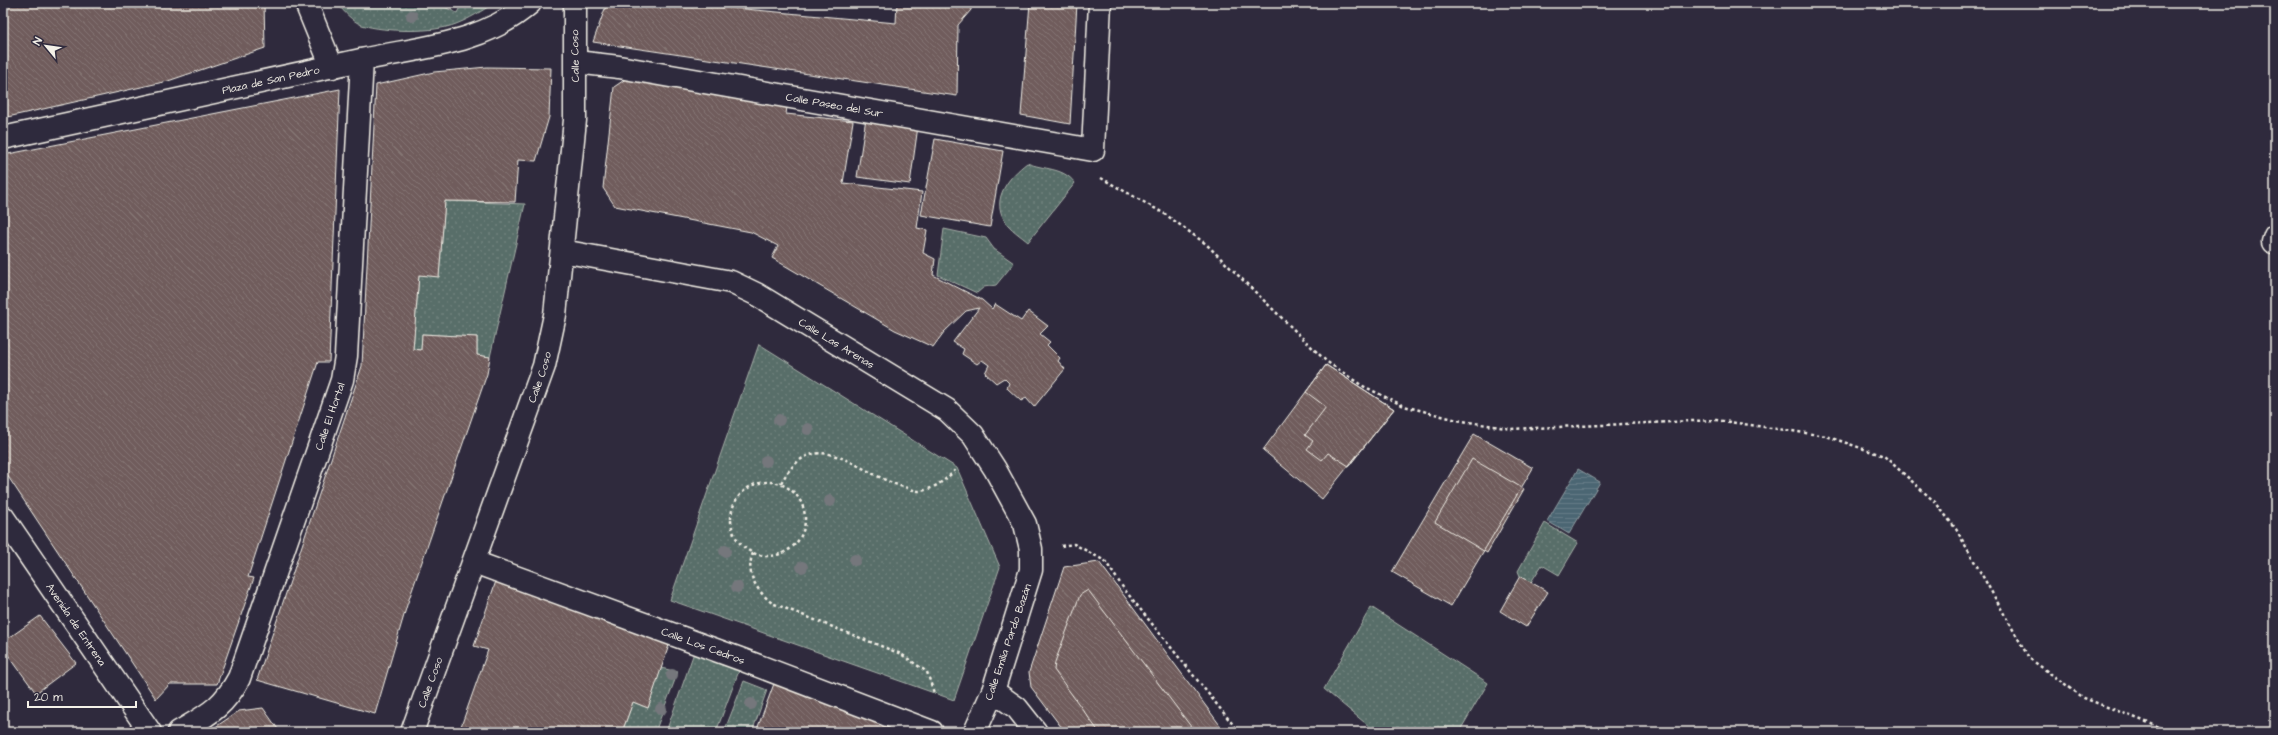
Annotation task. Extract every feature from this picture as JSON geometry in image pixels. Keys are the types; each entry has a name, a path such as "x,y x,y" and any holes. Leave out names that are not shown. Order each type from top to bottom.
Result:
{"street":[{"path":"306,3 332,67"},
{"name":"Plaza de San Pedro","path":"3,138 362,60 440,46 481,34 516,15 530,3"},
{"name":"Calle Coso","path":"412,732 544,366 555,314 575,120 575,3"},
{"path":"1093,150 1100,3"},
{"name":"Calle El Hortal","path":"179,732 214,711 230,696 239,678 342,380 346,356 362,60"},
{"name":"Calle Paseo del Sur","path":"576,62 619,67 1093,150"},
{"name":"Calle Las Arenas","path":"562,251 731,282 756,294 947,410 973,435 994,469 1025,524 1031,549"},
{"name":"Avenida de Entrena","path":"3,517 150,732"},
{"name":"Calle Emilia Pardo Bazán","path":"975,732 993,691 1031,570 1031,549"},
{"name":"Calle Los Cedros","path":"474,562 743,660 932,732"},
{"path":"993,691 1016,708 1036,732"}],"path":[{"path":"1093,150 1093,166 1102,180 1185,228 1206,244 1326,361 1361,385 1404,406 1458,420 1511,429 1716,420 1826,436 1884,456 1936,503 1956,529 2029,658 2084,698 2172,732"},
{"path":"781,483 792,466 803,458 817,453 831,453 891,483 919,491 945,481 957,468"},
{"path":"769,482 781,483 791,489 799,498 804,509 805,521 803,532 797,543 788,550 777,555 765,556 753,553 743,546 735,536 732,524 732,511 737,499 745,490 756,484 769,482"},
{"path":"1031,549 1074,544 1105,562 1124,589 1239,732"},
{"path":"753,553 749,568 754,582 762,595 772,603 901,654 926,672 934,693"}],"green space":[{"path":"337,3 436,3 457,13 462,3 494,3 466,20 447,27 423,30 396,30 362,25 348,16"},
{"path":"1027,163 1059,171 1075,183 1028,242 1007,224 1001,212 1000,204 1004,188 1014,174"},
{"path":"445,201 525,204 490,357 477,355 477,337 422,334 421,350 413,349 419,275 439,276"},
{"path":"944,229 986,238 994,249 1014,263 996,285 984,287 977,293 938,275"},
{"path":"759,344 957,468 1000,567 954,700 670,600"},
{"path":"1545,523 1578,543 1559,575 1542,565 1531,582 1520,576 1518,571"},
{"path":"1371,607 1488,683 1459,732 1376,732 1324,689"},
{"path":"697,644 743,660 716,732 666,732"},
{"path":"661,668 678,672 655,732 622,732 633,702 648,708"},
{"path":"744,681 767,690 752,732 724,732"}],"water":[{"path":"1578,469 1600,482 1569,534 1547,521"}],"building":[{"path":"3,3 264,3 265,48 168,81 3,118"},
{"path":"607,3 680,3 896,23 897,3 971,3 971,10 958,25 957,96 593,42"},
{"path":"1030,3 1077,3 1070,124 1021,115"},
{"path":"487,67 551,68 549,117 536,161 518,160 515,202 445,201 439,277 419,275 413,349 421,350 422,334 477,337 477,355 490,357 487,374 407,605 375,714 257,680 362,366 376,85 434,72"},
{"path":"630,76 787,107 786,114 853,121 843,183 922,192 917,228 927,230 923,253 935,259 933,275 982,300 992,309 995,304 1021,321 1028,311 1048,326 1040,334 1050,342 1047,345 1060,358 1058,361 1065,369 1034,407 1026,398 1021,401 1007,388 1009,383 1004,378 996,383 985,373 989,365 982,360 977,364 962,354 964,349 953,342 979,308 966,311 944,332 933,347 895,330 772,258 778,246 751,232 615,206 603,188 614,87"},
{"path":"340,89 329,362 318,362 248,577 254,578 217,684 170,684 156,699 3,469 3,155"},
{"path":"866,118 918,126 910,184 857,177"},
{"path":"935,139 1003,151 990,227 921,215"},
{"path":"1326,365 1394,409 1322,499 1263,450"},
{"path":"1326,365 1394,409 1349,466 1328,453 1322,460 1307,449 1313,441 1305,435 1326,407 1306,392"},
{"path":"1474,434 1533,468 1451,606 1392,572"},
{"path":"1472,459 1524,489 1487,553 1435,522"},
{"path":"1099,562 1225,732 1065,732 1031,687 1029,672 1064,567"},
{"path":"1520,576 1548,592 1526,627 1500,611"},
{"path":"496,581 669,645 648,708 633,702 622,732 459,732 488,650 474,646"},
{"path":"1088,590 1195,732 1099,732 1054,670 1055,662 1080,595"},
{"path":"40,616 76,663 36,693 3,648 3,642"},
{"path":"775,681 916,732 756,732"},
{"path":"263,708 280,732 208,732 239,711"}]}
